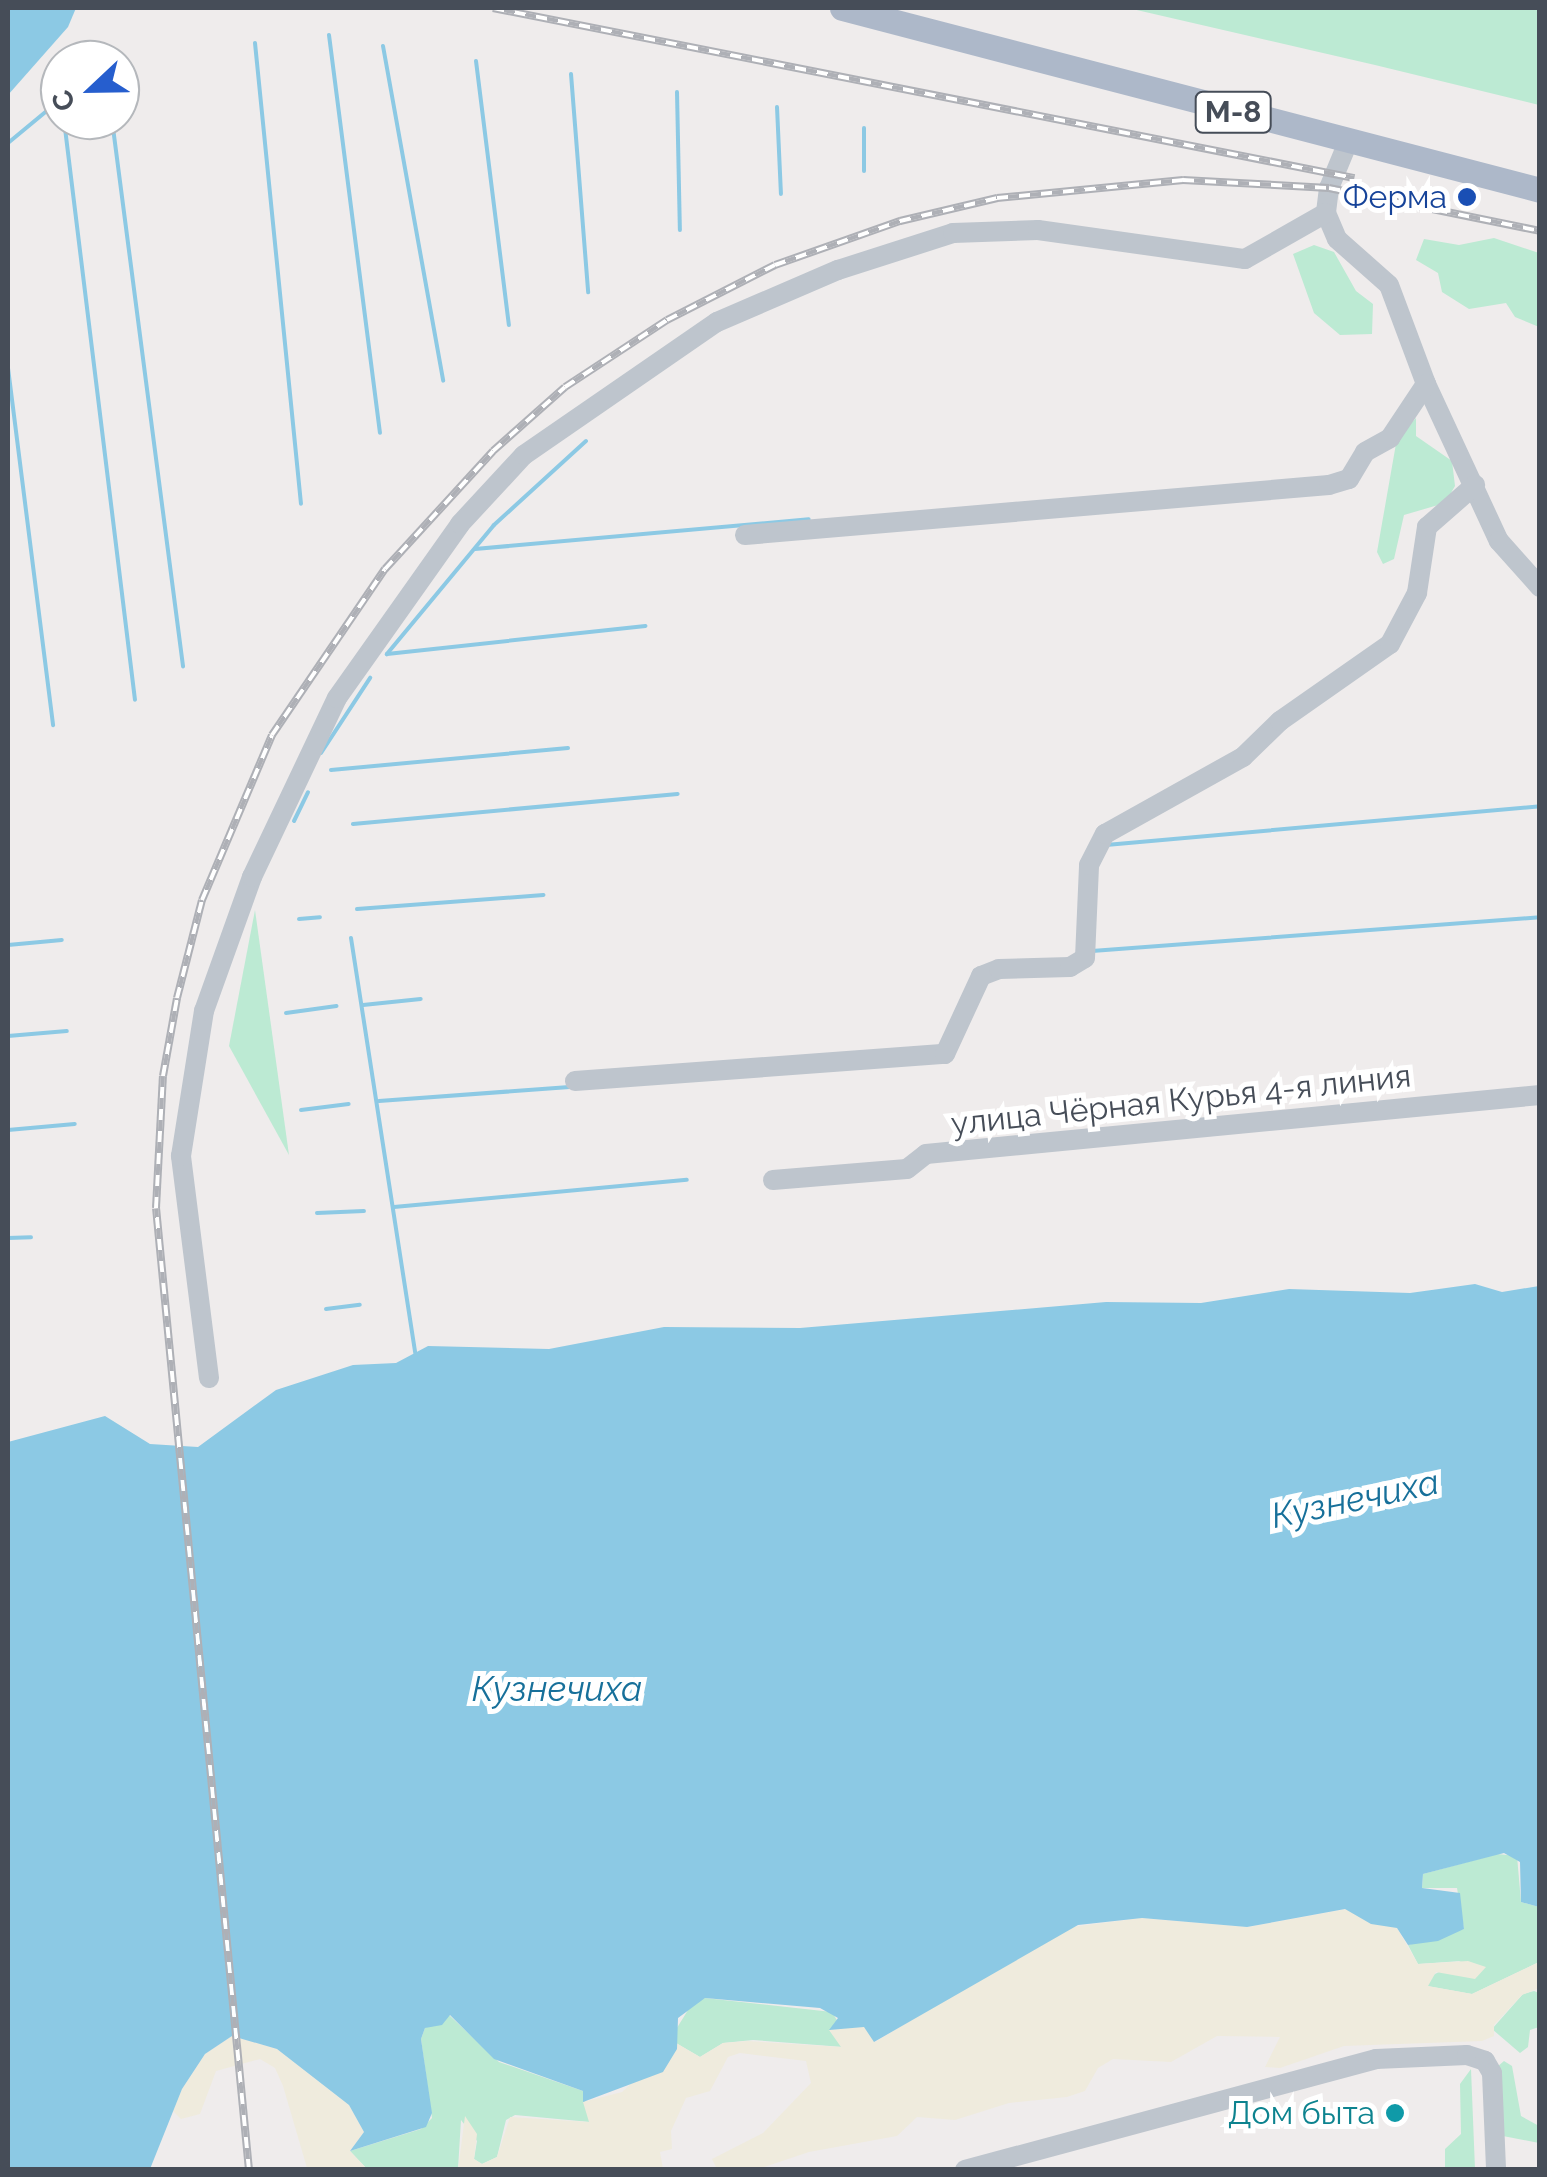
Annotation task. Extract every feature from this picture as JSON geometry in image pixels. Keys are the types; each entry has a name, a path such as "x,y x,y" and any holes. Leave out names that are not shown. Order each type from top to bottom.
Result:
{"main road":[{"name":"М-8","path":"842,8 1540,190"}],"street":[{"path":"1348,142 1332,174 1326,212 1337,239 1390,285 1426,384 1499,541 1540,588"},
{"path":"209,1378 181,1156 204,1012 252,877 337,698 460,524 524,455 717,322 838,270 953,233 1038,230 1245,258 1326,212"},
{"path":"745,535 1330,485 1349,479 1365,452 1390,438 1426,384"},
{"path":"575,1081 945,1054 981,976 1000,969 1070,967 1085,958 1089,865 1105,834 1243,757 1280,721 1390,644 1417,594 1428,527 1475,486"},
{"name":"улица Чёрная Курья 4-я линия","path":"773,1180 907,1169 926,1154 1540,1095"},
{"path":"965,2170 1376,2059 1467,2055 1485,2061 1492,2072 1496,2170"}],"green space":[{"path":"1128,8 1539,8 1539,105 1375,65"},
{"path":"1494,238 1539,253 1539,327 1515,317 1506,303 1469,309 1442,292 1438,273 1416,260 1424,239 1459,245"},
{"path":"1314,245 1334,252 1356,291 1373,304 1372,334 1340,335 1314,313 1293,254"},
{"path":"1416,418 1416,436 1452,461 1455,486 1445,503 1404,515 1394,559 1383,564 1377,552 1397,438"},
{"path":"255,910 289,1155 229,1046"},
{"path":"1497,1854 1517,1856 1521,1902 1539,1907 1539,1962 1472,1994 1427,1986 1431,1976 1461,1961 1418,1964 1408,1945 1464,1929 1457,1888 1422,1888 1423,1874"},
{"path":"1539,1993 1539,2027 1530,2030 1528,2047 1520,2053 1492,2029 1523,1994"},
{"path":"705,1998 832,2012 838,2022 830,2031 843,2047 753,2040 723,2043 700,2057 676,2043 675,2031 693,2002"},
{"path":"449,2015 499,2062 583,2091 590,2122 515,2115 506,2120 497,2157 482,2164 474,2159 477,2141 461,2120 458,2169 367,2169 350,2151 421,2129 432,2118 421,2039 425,2028"},
{"path":"1504,2061 1512,2066 1521,2116 1539,2126 1539,2143 1503,2136 1497,2067"},
{"path":"1471,2069 1475,2169 1445,2169 1445,2149 1461,2134 1460,2084"}],"sand":[{"path":"1346,1909 1397,1928 1418,1964 1468,1961 1486,1967 1475,1979 1436,1972 1428,1986 1472,1994 1539,1962 1539,1988 1522,1995 1494,2025 1494,2036 1482,2041 1344,2046 1280,2068 1265,2067 1280,2037 1217,2036 1171,2062 1113,2059 1098,2068 1085,2091 1067,2097 1009,2103 955,2120 917,2117 897,2136 809,2152 758,2169 717,2169 712,2159 763,2133 811,2083 806,2061 740,2053 728,2057 710,2091 686,2098 671,2131 672,2149 660,2152 663,2169 458,2170 465,2116 477,2134 474,2159 482,2164 497,2157 510,2117 589,2122 583,2102 622,2092 676,2043 700,2057 723,2043 748,2041 841,2047 829,2030 864,2026 875,2042 1064,1928 1141,1918 1248,1927"},
{"path":"232,2036 277,2049 349,2105 364,2132 350,2151 367,2169 307,2168 283,2086 275,2068 260,2059 216,2071 200,2114 181,2119 173,2111 182,2089 205,2054"}],"water":[{"path":"8,8 76,8 68,27 57,40 40,40 40,59 8,95"},
{"name":"Кузнечиха","path":"1475,1284 1502,1292 1539,1286 1539,1907 1521,1902 1520,1862 1504,1853 1423,1874 1422,1888 1460,1893 1464,1929 1438,1941 1408,1945 1397,1928 1371,1924 1345,1909 1247,1927 1142,1918 1078,1925 874,2042 864,2027 829,2030 838,2018 820,2008 705,1998 678,2018 677,2049 663,2072 583,2102 583,2091 494,2059 450,2015 442,2025 425,2028 421,2039 432,2113 426,2127 350,2151 364,2132 349,2105 277,2049 232,2036 205,2054 182,2089 150,2169 8,2169 8,1442 105,1416 150,1444 198,1447 276,1390 353,1365 396,1363 428,1346 549,1349 664,1327 800,1328 1106,1302 1201,1303 1289,1289 1410,1293"}],"waterway":[{"path":"329,35 380,433"},
{"path":"255,43 301,504"},
{"path":"383,46 443,381"},
{"path":"476,61 509,325"},
{"path":"571,74 588,292"},
{"path":"677,92 680,230"},
{"path":"777,107 781,194"},
{"path":"8,143 40,117"},
{"path":"864,128 864,171"},
{"path":"66,140 135,700"},
{"path":"115,140 183,666"},
{"path":"8,368 53,725"},
{"path":"586,441 494,525 387,654 645,626"},
{"path":"475,549 809,519"},
{"path":"321,753 370,678"},
{"path":"331,770 568,748"},
{"path":"294,821 308,792"},
{"path":"353,824 678,794"},
{"path":"1106,845 1540,806"},
{"path":"357,909 543,895"},
{"path":"299,919 320,917"},
{"path":"1092,951 1540,917"},
{"path":"351,938 415,1353"},
{"path":"8,945 62,940"},
{"path":"363,1005 421,999"},
{"path":"286,1013 337,1006"},
{"path":"8,1036 67,1031"},
{"path":"379,1101 569,1087"},
{"path":"301,1110 349,1104"},
{"path":"8,1130 75,1124"},
{"path":"394,1207 687,1180"},
{"path":"317,1213 364,1211"},
{"path":"8,1238 31,1237"},
{"path":"326,1309 360,1305"}],"railway":[{"path":"493,8 1354,178"},
{"path":"249,2170 156,1208 163,1076 177,998 202,900 272,735 385,569 493,451 565,387 667,320 775,265 900,221 997,198 1183,180 1329,188 1540,231"}],"place":[{"name":"Ферма","path":"1467,197"},
{"name":"Дом быта","path":"1395,2113"}]}
